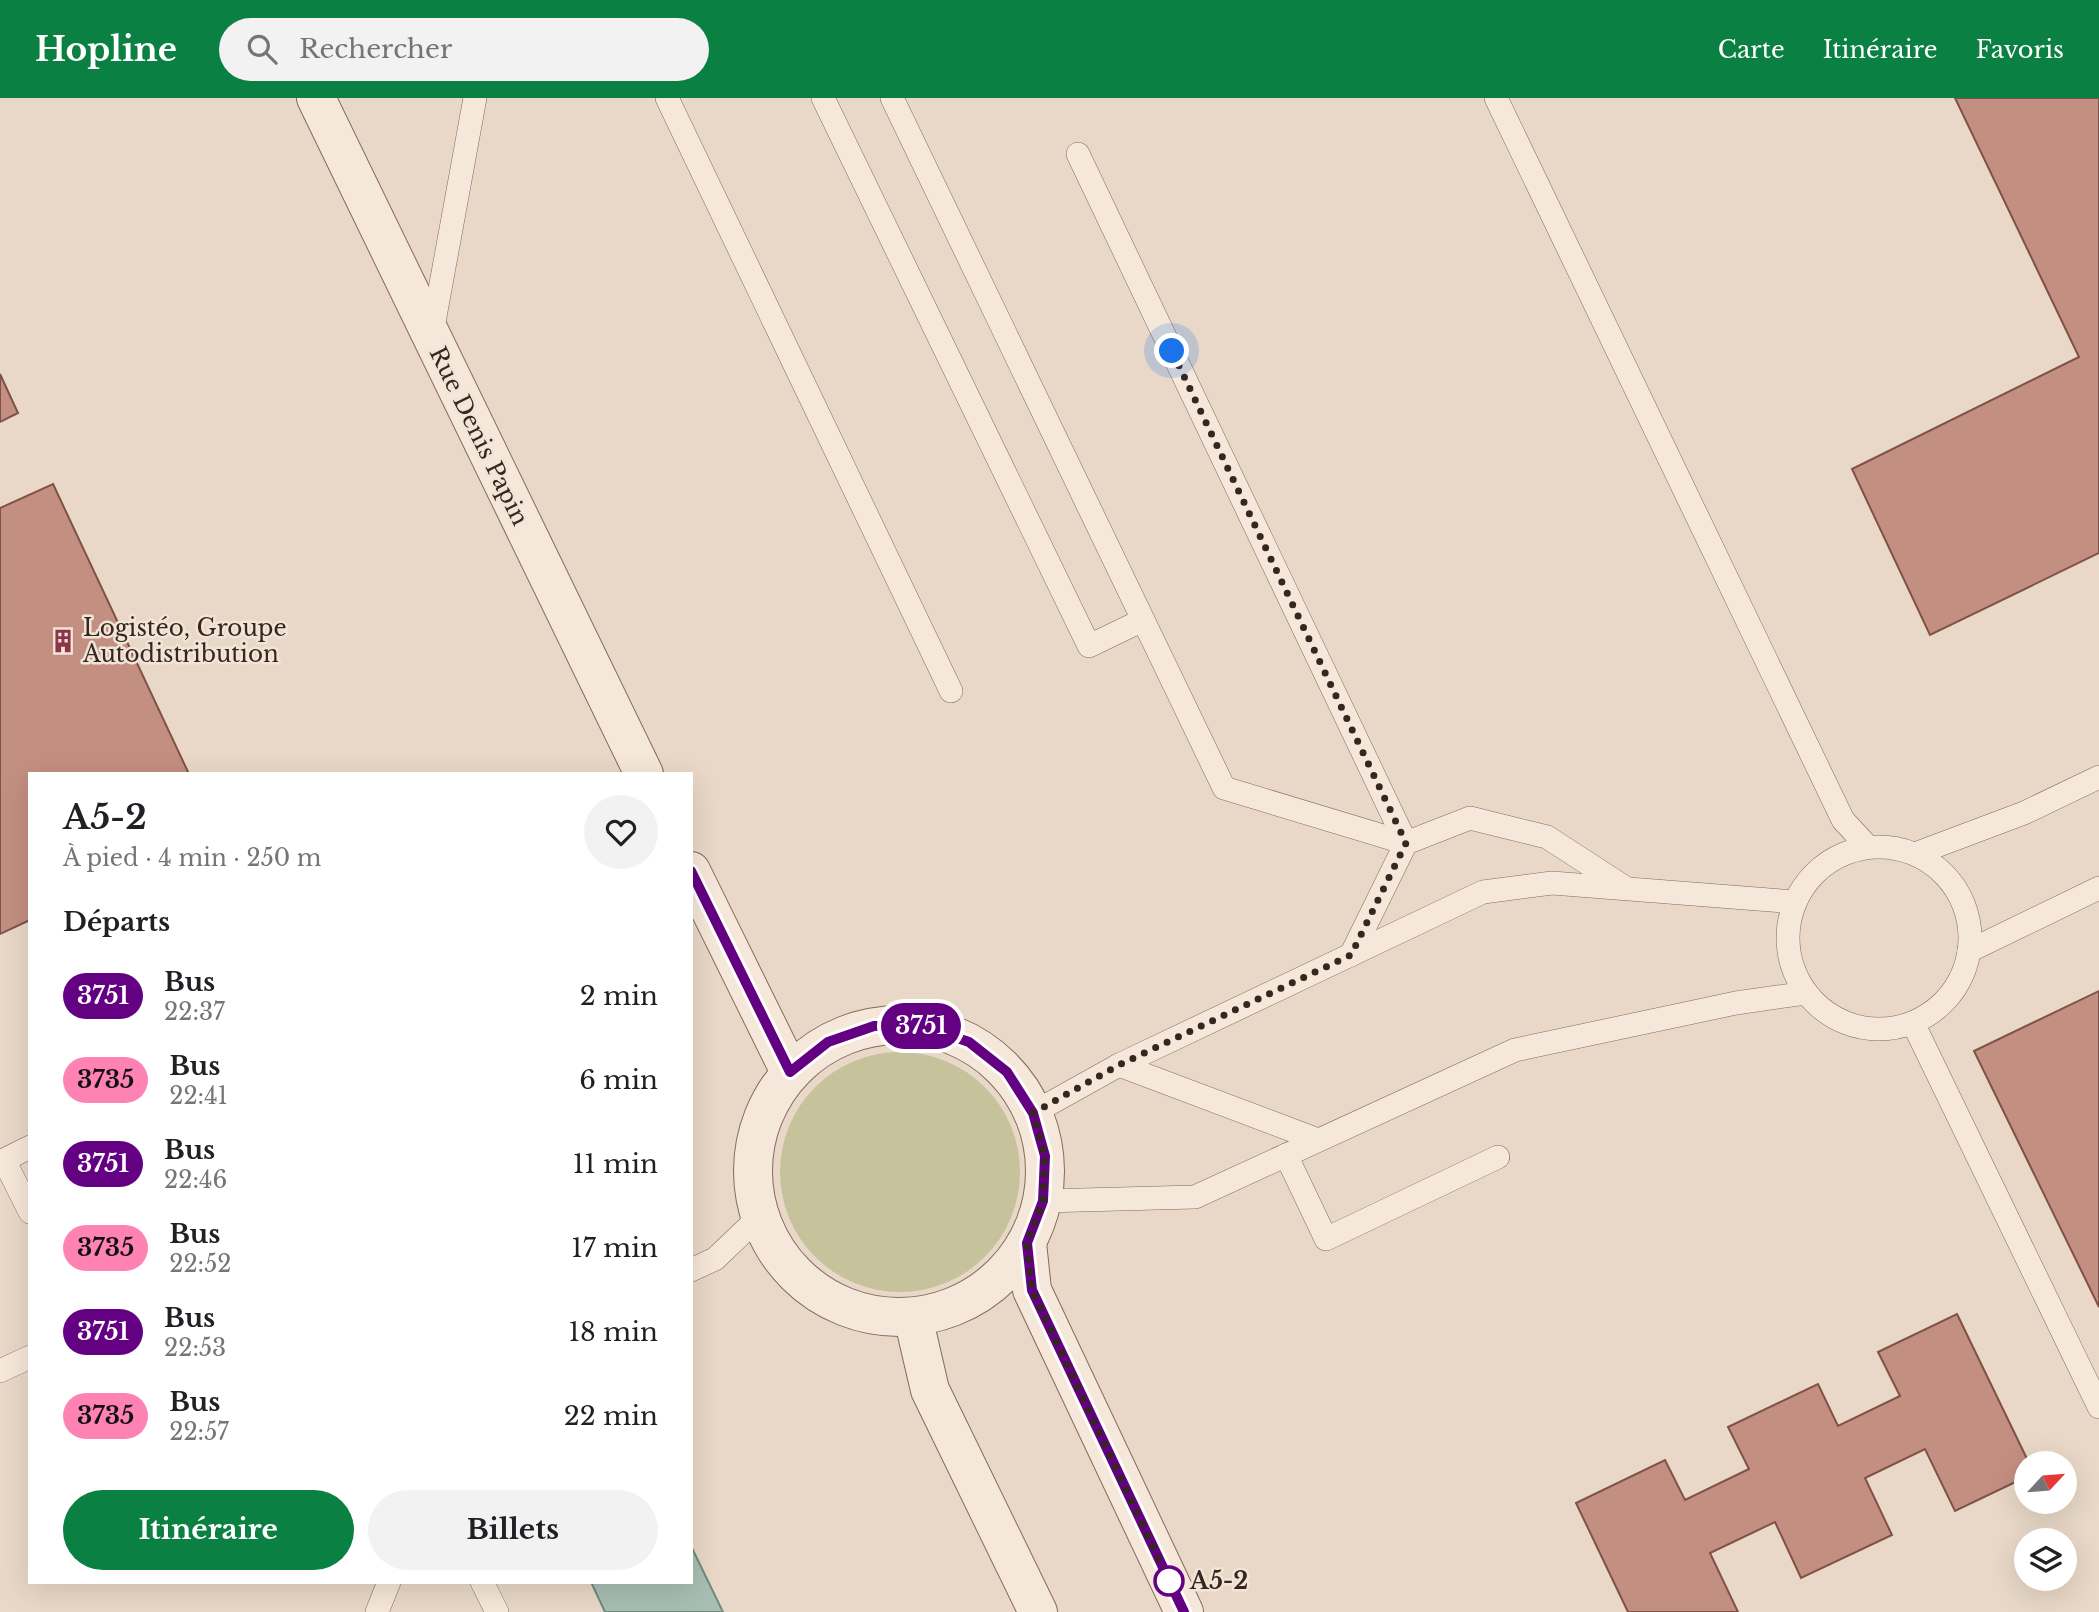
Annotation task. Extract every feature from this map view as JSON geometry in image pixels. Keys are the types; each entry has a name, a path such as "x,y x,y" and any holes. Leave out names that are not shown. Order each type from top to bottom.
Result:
{"street":[{"name":"Rue Denis Papin","path":"316,98 643,772"},
{"path":"693,875 790,1072"},
{"path":"874,1026 922,1026 969,1042 1007,1072 1033,1113 1045,1156 1043,1201 1027,1243 998,1280 958,1306 913,1317 864,1314 819,1294 783,1260 759,1217 752,1166 762,1116 790,1072 828,1042 874,1026"},
{"path":"1027,1243 1032,1290 1184,1612"},
{"path":"913,1317 930,1390 1038,1612"}],"lane":[{"path":"431,338 475,98"},
{"path":"667,98 951,691"},
{"path":"823,98 1089,646 1143,620"},
{"path":"892,98 1224,788 1406,843 1470,818 1547,837 1624,887"},
{"path":"1496,98 1843,820 1868,847"},
{"path":"1078,154 1406,843"},
{"path":"1915,854 2024,813 2099,777"},
{"path":"1351,955 1406,843"},
{"path":"1868,847 1891,848 1915,854 1935,866 1952,883 1964,904 1969,927 1969,951 1963,974 1951,995 1934,1011 1913,1023 1890,1029 1866,1028 1843,1022 1822,1010 1806,993 1794,972 1788,949 1788,925 1795,902 1807,881 1824,864 1844,853 1868,847"},
{"path":"1033,1113 1119,1065 1483,892 1552,883 1795,902"},
{"path":"1969,951 2099,888"},
{"path":"1043,1201 1195,1197 1515,1050 1737,1003 1806,993"},
{"path":"1913,1023 2099,1407"},
{"path":"1119,1065 1318,1140"},
{"path":"28,1148 2,1161 28,1208"},
{"path":"1286,1155 1326,1239 1498,1157"},
{"path":"693,1269 715,1259 759,1217"},
{"path":"0,1371 28,1358"},
{"path":"377,1612 388,1584"},
{"path":"483,1584 497,1612"}],"shaded area":[{"path":"900,1052 923,1054 946,1061 967,1072 985,1087 1000,1105 1011,1126 1018,1149 1018,1195 1011,1218 1000,1239 985,1257 967,1272 946,1283 923,1290 900,1292 877,1290 854,1283 833,1272 815,1257 800,1239 789,1218 782,1195 780,1172 782,1149 789,1126 800,1105 815,1087 833,1072 854,1061 877,1054"},
{"path":"693,1550 723,1612 605,1612 592,1584 693,1584"}],"building":[{"path":"1955,98 2099,98 2099,553 1930,635 1852,469 2079,357"},
{"path":"0,374 18,413 0,422"},
{"name":"Logistéo, Groupe Autodistribution","path":"53,484 188,772 28,772 28,921 0,934 0,508"},
{"path":"2099,991 2099,1307 1974,1051"},
{"path":"1957,1314 2023,1451 2014,1451 2014,1483 1955,1511 1925,1449 1865,1478 1892,1535 1801,1578 1775,1522 1710,1553 1738,1612 1628,1612 1576,1503 1665,1460 1685,1500 1749,1469 1728,1427 1818,1384 1838,1426 1900,1396 1878,1352"}],"bus line":[{"name":"3751","path":"693,875 790,1072 828,1042 874,1026 922,1026 969,1042 1007,1072 1033,1113 1045,1156 1043,1201 1027,1243 1032,1290 1184,1612"}],"place":[{"name":"Logistéo, Groupe Autodistribution","path":"63,641"},
{"name":"A5-2","path":"1169,1581"}],"route":[{"path":"1169,1581 1032,1290 1027,1243 1043,1201 1045,1156 1033,1113 1119,1065 1351,955 1406,843 1172,351"}]}
